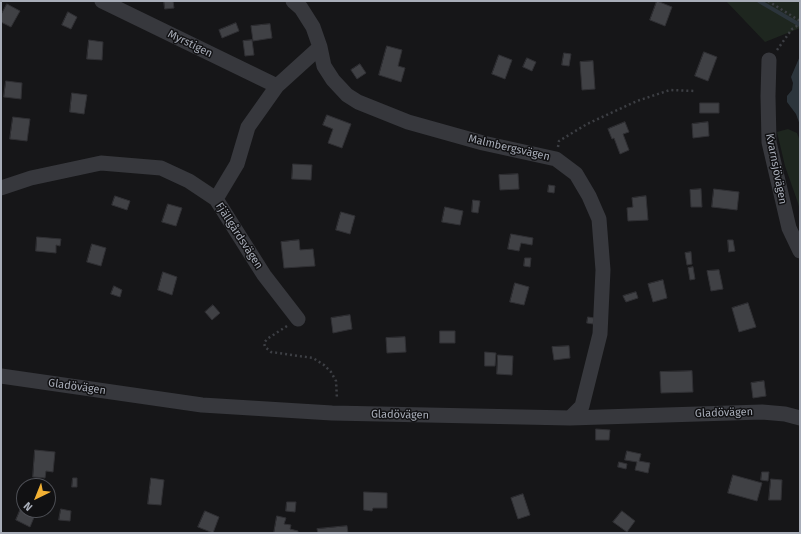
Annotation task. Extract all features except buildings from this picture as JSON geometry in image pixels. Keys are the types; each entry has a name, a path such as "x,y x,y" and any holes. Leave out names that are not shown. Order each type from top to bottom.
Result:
{"street":[{"name":"Myrstigen","path":"102,1 277,86"},
{"name":"Malmbergsvägen","path":"293,1 313,26 324,66 333,80 346,95 358,102 408,122 483,143 556,159 576,174 589,196 599,219 603,270 600,334 582,406 570,418"},
{"path":"216,199 237,164 248,127 277,86 320,47"},
{"name":"Kvarnsjövägen","path":"769,60 769,142 789,228 800,251"},
{"name":"Fjällgårdsvägen","path":"1,188 30,178 101,163 161,168 188,181 216,199 264,275 298,319"},
{"name":"Gladövägen","path":"1,376 202,405 332,413 570,418 762,412 785,414 800,418"}],"path":[{"path":"768,1 800,22 769,60"},
{"path":"556,159 559,141 587,124 637,102 670,90 696,91"},
{"path":"298,319 268,339 264,343 265,348 271,352 313,358 324,365 336,380 337,402 333,402"}],"shaded area":[{"path":"726,1 800,1 800,28 765,42"},
{"path":"800,56 800,125 796,114 787,102 787,96 792,90 793,83 791,77"},
{"path":"788,129 797,133 800,141 800,211 785,166 777,132"}],"waterway":[{"path":"759,1 800,25"}]}
